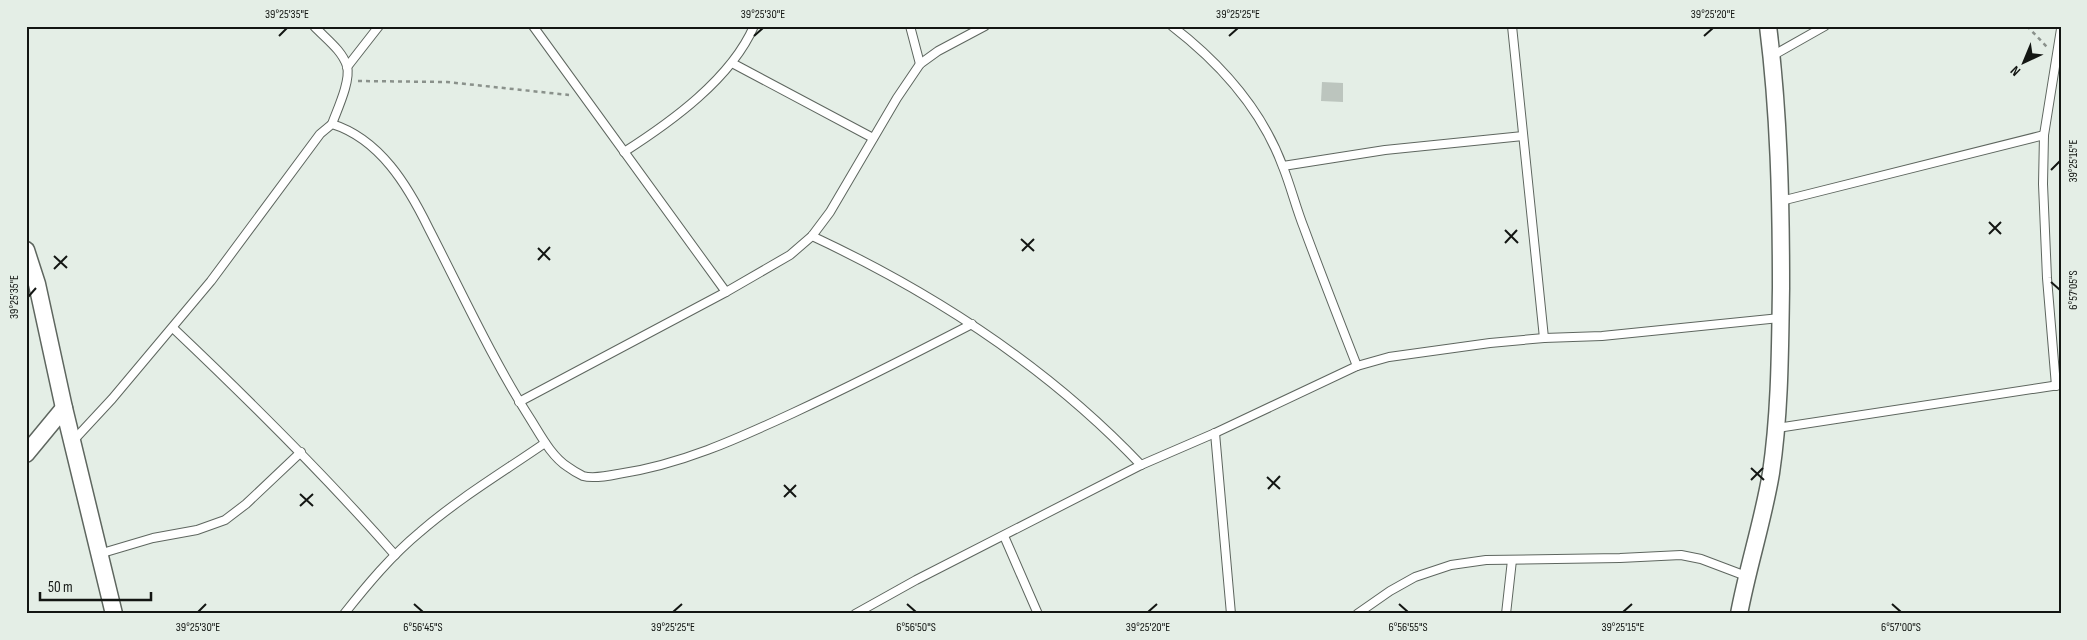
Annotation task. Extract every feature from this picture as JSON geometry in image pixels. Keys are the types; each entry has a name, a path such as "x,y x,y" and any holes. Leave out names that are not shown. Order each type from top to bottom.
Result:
{"street":[{"path":"1739,614 1746,576 1759,532 1770,474 1777,428 1780,369 1781,201 1772,56 1768,26"},
{"path":"26,250 37,284 64,408 114,614"},
{"path":"26,454 64,408"}],"lane":[{"path":"73,441 211,282 320,134 332,124 346,81 347,68 340,53 314,26"},
{"path":"347,68 379,26"},
{"path":"533,26 726,292"},
{"path":"624,152 661,128 694,102 732,63 754,26"},
{"path":"910,26 920,64"},
{"path":"519,402 726,292 790,255 812,236 830,212 908,79 920,64 938,51 985,26"},
{"path":"1172,26 1205,54 1249,103 1265,128 1283,166 1301,220 1357,366"},
{"path":"1512,26 1544,338"},
{"path":"1772,56 1825,26"},
{"path":"1777,428 2058,385 2044,233 2044,135 2061,29"},
{"path":"732,63 873,138"},
{"path":"332,124 346,128 361,136 386,159 406,187 519,402 545,443 566,466 584,476 606,476 650,468 686,458 754,431 845,389 972,324"},
{"path":"1781,201 2044,135"},
{"path":"1283,166 1385,150 1523,136"},
{"path":"812,236 888,274 972,324 1068,394 1141,465"},
{"path":"855,614 1141,465 1215,433 1357,366 1388,357 1544,338 1602,336 1780,318"},
{"path":"173,328 301,452 395,555"},
{"path":"1215,433 1231,614"},
{"path":"344,614 395,555 445,511 545,443"},
{"path":"99,554 154,538 197,530 225,520 246,504 301,452"},
{"path":"1004,536 1038,614"},
{"path":"1357,614 1390,591 1415,577 1451,565 1486,560 1681,555 1701,559 1746,576"},
{"path":"1506,614 1512,560"}],"path":[{"path":"2027,26 2057,57"},
{"path":"346,81 413,80 447,82 586,97"}],"building":[{"path":"1322,82 1343,83 1343,102 1321,101"}]}
